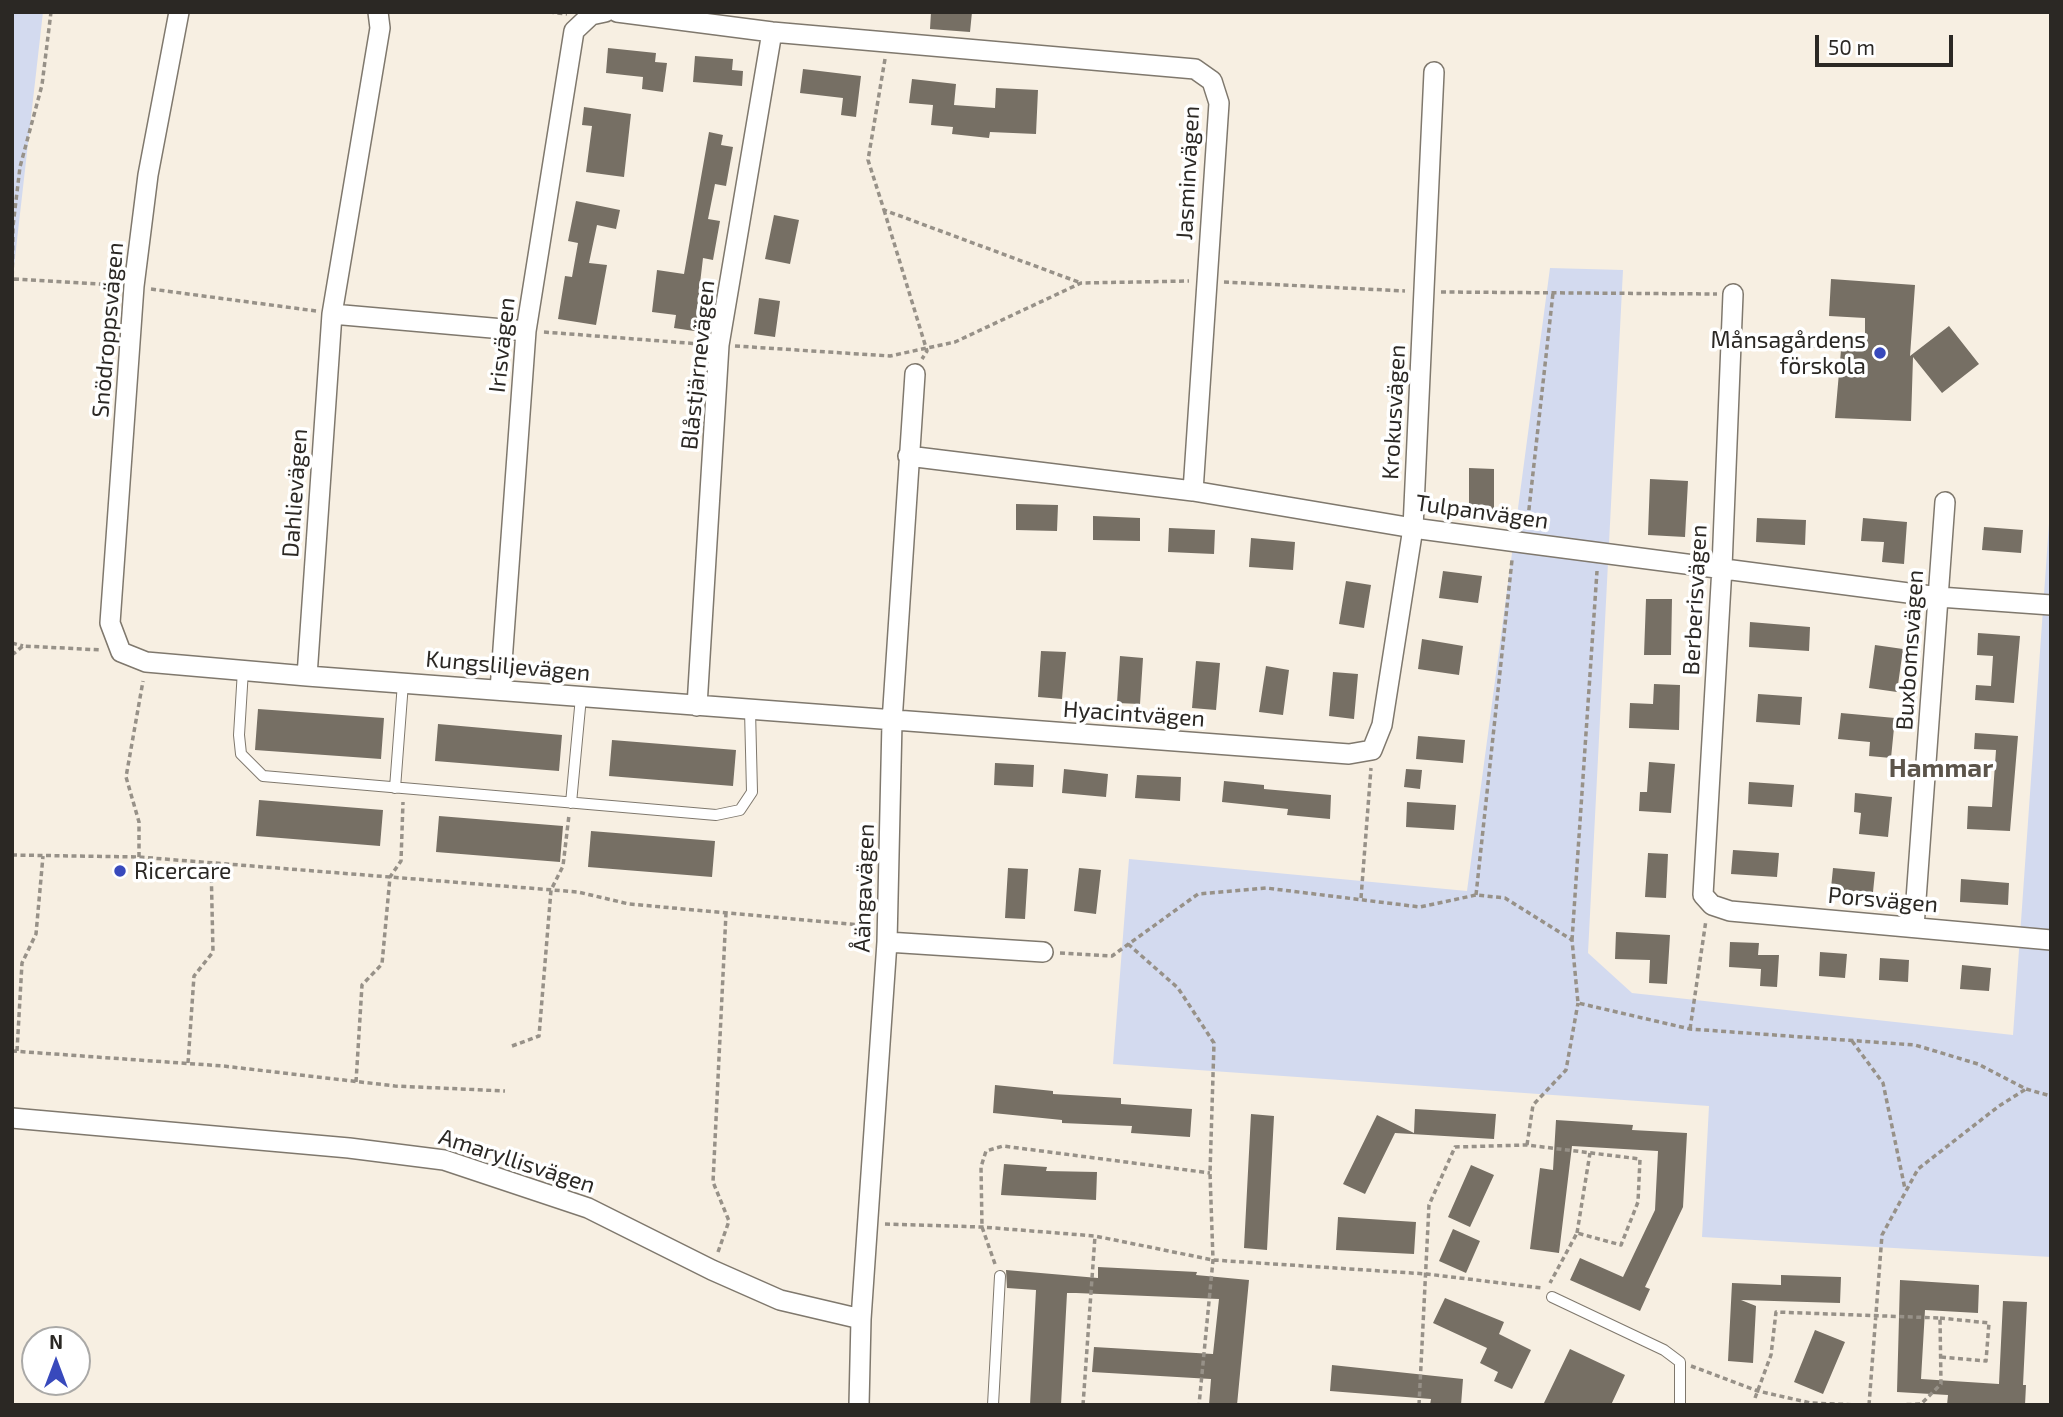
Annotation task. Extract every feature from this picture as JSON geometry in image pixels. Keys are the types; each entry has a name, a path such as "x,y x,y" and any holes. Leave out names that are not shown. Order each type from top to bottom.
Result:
{"street":[{"name":"Snödroppsvägen","path":"121,652 110,622 134,286 148,175 179,12"},
{"name":"Dahlievägen","path":"307,676 332,314 380,28 377,12"},
{"name":"Jasminvägen","path":"617,12 772,32 1195,69 1212,80 1219,103 1193,491"},
{"name":"Irisvägen","path":"500,690 526,331 574,31 598,14"},
{"name":"Blåstjärnevägen","path":"697,706 719,345 772,32"},
{"name":"Krokusvägen","path":"1372,750 1382,725 1413,528 1434,72"},
{"name":"Berberisvägen","path":"1712,905 1703,895 1722,567 1733,294"},
{"path":"332,314 526,331"},
{"name":"Åängavägen","path":"859,1405 860,1320 888,935 892,722 915,374"},
{"name":"Tulpanvägen","path":"908,456 1193,491 1519,543 1939,597 2051,605"},
{"name":"Buxbomsvägen","path":"1914,927 1945,502"},
{"name":"Kungsliljevägen","path":"121,652 146,662 892,722"},
{"name":"Hyacintvägen","path":"892,722 1349,754 1372,750"},
{"name":"Porsvägen","path":"1712,905 1730,911 2051,940"},
{"path":"888,935 1044,952"},
{"name":"Amaryllisvägen","path":"12,1118 349,1148 444,1160 588,1208 712,1270 780,1300 860,1320"}],"lane":[{"path":"1731,340 1825,342"},
{"path":"243,670 239,735 241,754 263,776 716,815 740,810 752,792 750,710"},
{"path":"400,788 403,683"},
{"path":"571,803 581,697"},
{"path":"993,1405 1000,1276"},
{"path":"1552,1297 1664,1350 1679,1362 1680,1405"}],"path":[{"path":"12,293 13,226 20,167 42,85 51,12"},
{"path":"888,42 868,160 927,351"},
{"path":"884,210 1081,283 1207,281 1423,292 1733,294"},
{"path":"14,279 134,286 332,314"},
{"path":"526,331 890,356 927,351 955,342 1081,283"},
{"path":"1476,895 1553,293"},
{"path":"1527,1145 1533,1105 1566,1070 1578,1003 1572,940 1598,552"},
{"path":"12,643 121,652"},
{"path":"12,654 23,646"},
{"path":"139,857 139,822 126,777 146,662"},
{"path":"1361,898 1372,750"},
{"path":"356,1082 362,985 382,964 390,877 401,861 400,788"},
{"path":"512,1046 539,1036 551,890 563,866 571,803"},
{"path":"12,855 139,857 578,892 629,904 726,913 888,935"},
{"path":"43,856 36,934 22,963 14,1051 188,1063 356,1082 505,1091"},
{"path":"188,1063 194,976 213,952 211,863"},
{"path":"1044,952 1112,956 1198,894 1266,888 1420,907 1476,895 1505,898 1572,940"},
{"path":"1690,1029 1703,925 1712,905"},
{"path":"712,1270 729,1221 713,1182 726,913"},
{"path":"1128,944 1178,988 1214,1043 1210,1174 1213,1260 1199,1405"},
{"path":"1578,1003 1690,1029 1915,1045 1978,1064 2026,1089 2051,1096"},
{"path":"1851,1041 1883,1083 1906,1191"},
{"path":"1869,1405 1882,1235 1918,1169 1999,1106 2026,1089"},
{"path":"1419,1405 1429,1205 1455,1147 1527,1145 1640,1159 1638,1202 1621,1245 1577,1233"},
{"path":"1000,1276 982,1227 981,1167 986,1151 1003,1146 1210,1174"},
{"path":"869,1223 982,1227 1095,1236 1213,1260 1427,1274 1547,1288 1577,1233 1590,1153"},
{"path":"1083,1405 1095,1236"},
{"path":"1755,1398 1772,1355 1776,1312 1989,1322 1986,1361 1941,1357"},
{"path":"1896,1405 1921,1404 1941,1384 1940,1318"},
{"path":"1679,1362 1758,1391 1810,1404 1859,1405"}],"shaded area":[{"path":"12,12 43,12 12,284"},
{"path":"1550,268 1623,270 1588,953 1632,993 2013,1035 2051,495 2051,1257 1702,1237 1709,1106 1113,1064 1129,859 1467,891"}],"building":[{"path":"931,12 972,12 970,32 930,29"},
{"path":"608,48 656,53 655,62 667,63 663,92 642,89 643,77 606,73"},
{"path":"695,56 733,59 732,70 743,71 742,86 693,82"},
{"path":"803,69 861,76 856,117 841,115 843,98 800,93"},
{"path":"912,79 956,84 954,105 995,108 996,88 1038,90 1036,134 990,132 989,138 952,134 953,127 931,125 933,105 909,103"},
{"path":"584,107 631,114 624,177 586,172 592,126 582,125"},
{"path":"709,132 723,135 721,145 733,147 726,186 715,184 708,219 720,221 713,260 703,258 699,292 705,293 701,332 674,328 676,315 652,312 657,270 684,274"},
{"path":"576,201 620,210 616,229 597,225 589,263 607,265 596,325 558,319 565,276 572,277 578,243 568,241"},
{"path":"774,215 799,220 790,264 765,259"},
{"path":"1831,279 1915,285 1910,356 1949,326 1979,364 1942,393 1913,357 1911,421 1835,418 1841,350 1865,350 1865,318 1829,316"},
{"path":"759,298 780,301 775,337 754,334"},
{"path":"1469,468 1494,469 1494,513 1469,513"},
{"path":"1650,479 1688,481 1685,537 1648,535"},
{"path":"1016,504 1058,505 1057,531 1016,530"},
{"path":"1093,516 1140,518 1140,541 1093,540"},
{"path":"1757,518 1806,520 1805,545 1756,542"},
{"path":"1863,518 1907,522 1904,564 1882,562 1884,542 1861,541"},
{"path":"1984,527 2023,530 2021,553 1982,550"},
{"path":"1169,528 1215,530 1214,554 1168,552"},
{"path":"1251,538 1295,542 1293,570 1249,567"},
{"path":"1443,571 1482,576 1478,603 1439,598"},
{"path":"1346,581 1371,585 1364,628 1339,624"},
{"path":"1646,599 1672,599 1671,655 1644,655"},
{"path":"1750,622 1810,627 1809,651 1749,647"},
{"path":"1978,633 2020,636 2014,703 1975,700 1976,685 1991,686 1993,656 1977,655"},
{"path":"1422,639 1463,646 1459,675 1418,669"},
{"path":"1875,645 1903,649 1897,692 1869,688"},
{"path":"1041,651 1066,652 1062,699 1038,697"},
{"path":"1120,656 1143,658 1140,704 1117,703"},
{"path":"1196,661 1220,663 1216,710 1192,708"},
{"path":"1266,666 1289,670 1283,715 1259,712"},
{"path":"1333,672 1358,674 1354,719 1329,716"},
{"path":"1654,684 1680,685 1679,730 1629,728 1630,703 1653,704"},
{"path":"1758,694 1802,697 1800,725 1756,722"},
{"path":"258,709 384,718 381,759 255,750"},
{"path":"1841,713 1895,718 1891,758 1869,756 1870,742 1838,739"},
{"path":"438,724 562,735 559,771 435,761"},
{"path":"1975,733 2018,736 2010,831 1967,829 1968,806 1992,807 1996,750 1974,749"},
{"path":"1418,736 1465,740 1463,763 1416,759"},
{"path":"612,740 736,750 733,786 609,776"},
{"path":"1649,762 1675,764 1671,813 1639,811 1640,792 1647,792"},
{"path":"995,763 1034,765 1033,787 994,785"},
{"path":"1064,769 1108,774 1106,797 1062,793"},
{"path":"1406,769 1422,770 1420,789 1404,787"},
{"path":"1137,775 1181,777 1180,801 1135,798"},
{"path":"1224,781 1264,785 1264,789 1331,795 1330,819 1287,815 1288,809 1222,802"},
{"path":"1749,782 1794,785 1792,807 1748,804"},
{"path":"1855,793 1892,797 1888,837 1859,834 1861,813 1854,812"},
{"path":"259,800 383,810 380,846 256,836"},
{"path":"1407,802 1456,805 1454,830 1406,827"},
{"path":"439,816 563,826 560,862 436,852"},
{"path":"591,831 715,841 712,877 588,867"},
{"path":"1733,850 1779,853 1777,877 1731,874"},
{"path":"1648,853 1668,854 1666,898 1645,897"},
{"path":"1008,868 1028,869 1025,919 1005,918"},
{"path":"1079,868 1101,870 1096,914 1074,911"},
{"path":"1833,868 1875,872 1872,902 1830,898"},
{"path":"1961,879 2009,883 2008,905 1960,902"},
{"path":"1616,932 1670,935 1667,984 1649,983 1650,960 1615,959"},
{"path":"1730,942 1759,943 1758,955 1779,955 1777,987 1760,986 1761,969 1729,967"},
{"path":"1820,952 1847,954 1845,978 1819,976"},
{"path":"1880,958 1909,960 1908,982 1879,980"},
{"path":"1962,965 1991,968 1989,991 1960,989"},
{"path":"995,1085 1053,1091 1053,1094 1121,1098 1121,1104 1192,1109 1190,1137 1131,1133 1132,1126 1062,1123 1062,1120 993,1113"},
{"path":"1415,1109 1496,1114 1494,1139 1395,1133 1365,1194 1343,1184 1377,1115 1414,1133"},
{"path":"1251,1114 1274,1116 1267,1250 1244,1248"},
{"path":"1556,1120 1633,1125 1632,1130 1687,1133 1683,1207 1645,1287 1650,1289 1640,1311 1570,1280 1580,1258 1623,1277 1655,1210 1658,1151 1572,1146 1559,1253 1530,1249 1540,1168 1553,1170"},
{"path":"1004,1164 1047,1167 1046,1171 1097,1172 1096,1200 1001,1195"},
{"path":"1471,1165 1494,1175 1470,1227 1448,1217"},
{"path":"1338,1217 1416,1222 1414,1254 1336,1250"},
{"path":"1453,1229 1480,1241 1466,1273 1439,1261"},
{"path":"1098,1267 1197,1272 1196,1275 1249,1280 1237,1405 1209,1405 1211,1379 1092,1372 1094,1347 1213,1354 1219,1299 1067,1293 1061,1405 1030,1405 1036,1290 1007,1288 1006,1270 1098,1278"},
{"path":"1781,1275 1841,1277 1840,1303 1741,1300 1756,1306 1753,1363 1728,1361 1732,1283 1781,1285"},
{"path":"1900,1280 1979,1285 1978,1313 1925,1310 1921,1379 1999,1384 2003,1301 2027,1302 2023,1385 2026,1385 2025,1405 1947,1405 1948,1395 1897,1392"},
{"path":"1445,1298 1504,1322 1499,1334 1531,1350 1512,1389 1494,1381 1498,1372 1480,1363 1487,1348 1433,1323"},
{"path":"1815,1330 1845,1342 1823,1394 1794,1382"},
{"path":"1570,1349 1625,1375 1611,1405 1543,1405"},
{"path":"1332,1365 1463,1379 1461,1405 1430,1405 1431,1399 1330,1391"}],"place":[{"name":"Månsagårdens förskola","path":"1880,353"},
{"name":"Ricercare","path":"120,871"}],"district":[{"name":"Hammar","path":"1941,768"}]}
